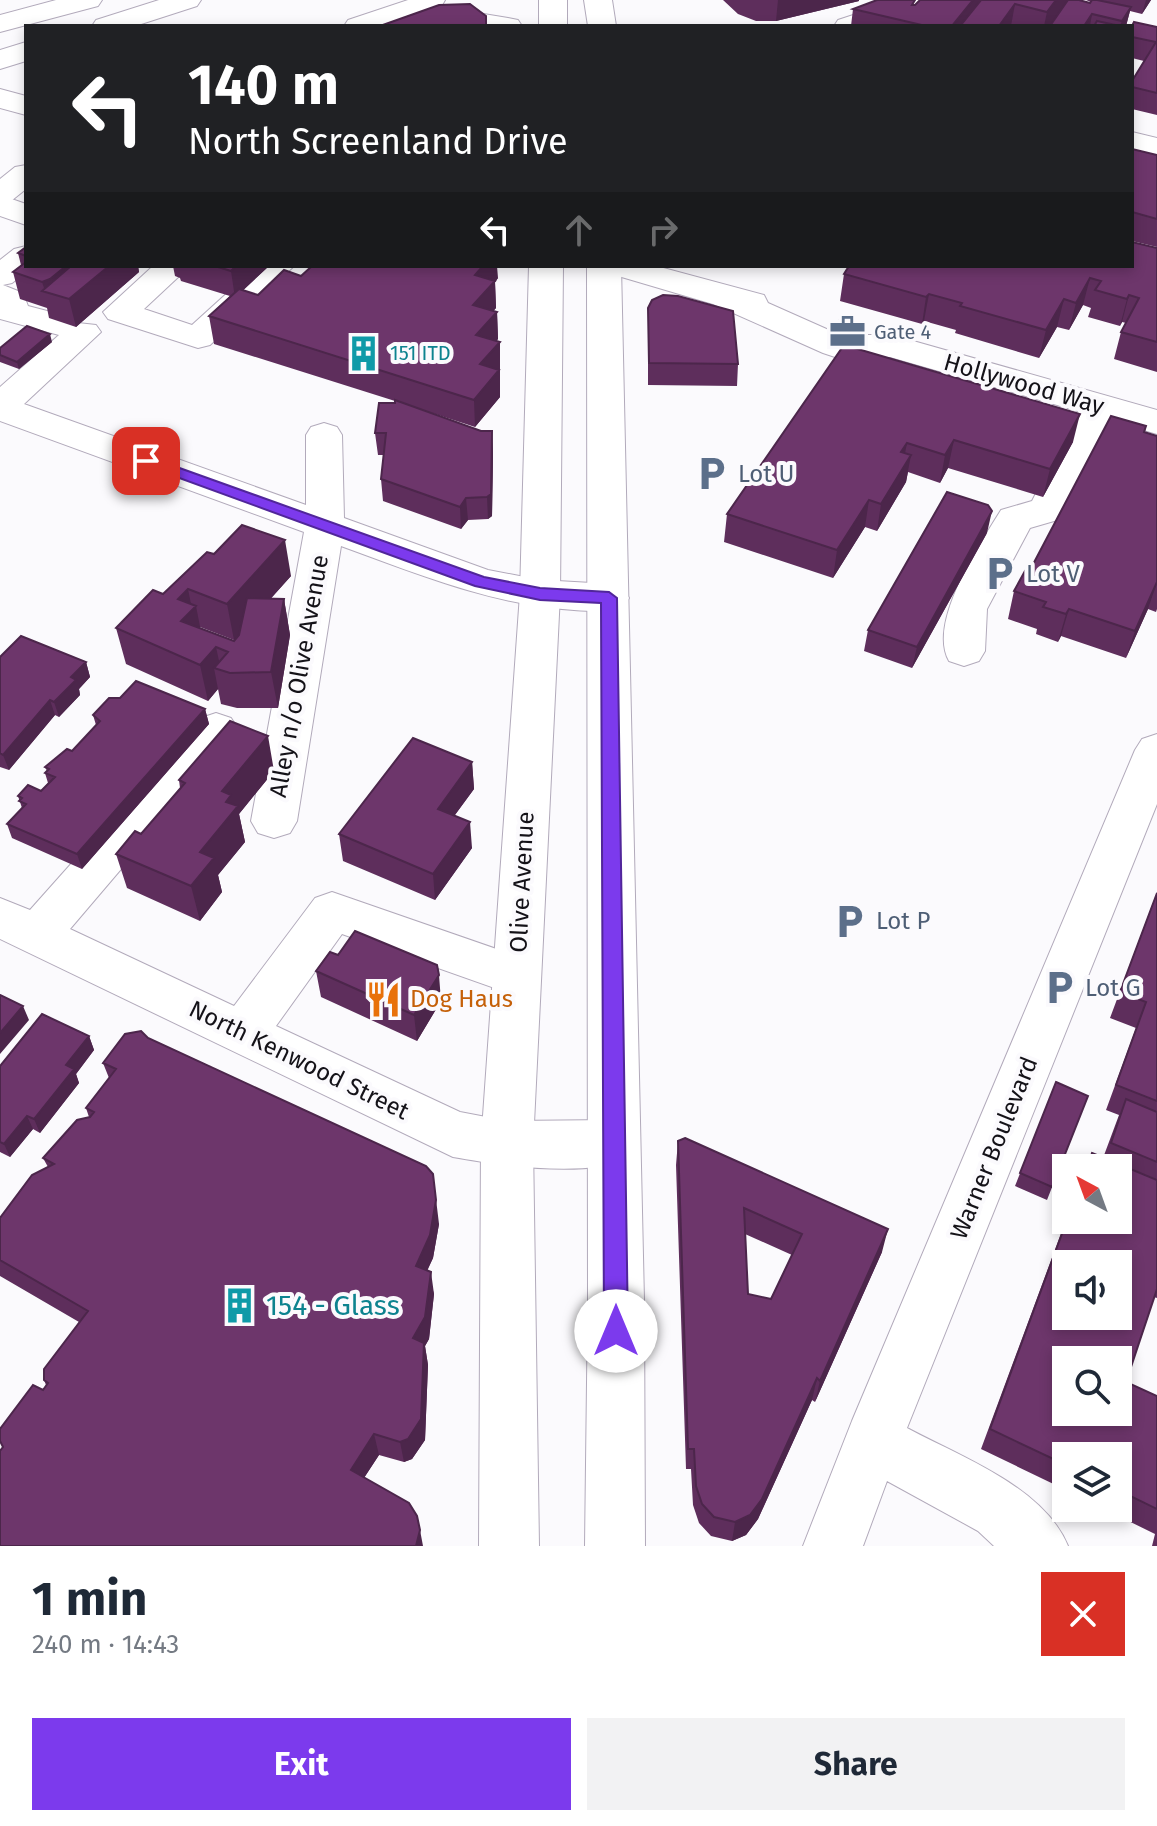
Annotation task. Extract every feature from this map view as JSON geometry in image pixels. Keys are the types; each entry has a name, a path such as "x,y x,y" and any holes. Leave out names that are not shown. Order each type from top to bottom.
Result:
{"main road":[{"path":"0,10 39,0"},
{"path":"0,24 88,0"},
{"path":"112,24 187,0"},
{"path":"364,24 435,0"},
{"path":"553,0 553,24"},
{"path":"598,0 602,24"},
{"path":"854,24 927,0"},
{"path":"405,10 495,24"},
{"path":"0,60 24,52"},
{"path":"1134,141 1157,147"},
{"path":"0,194 24,176"},
{"path":"0,205 24,214"},
{"path":"0,276 24,258"},
{"path":"171,268 120,312 198,338 275,268"},
{"name":"Olive Avenue","path":"509,1546 507,1144 540,594 546,268"},
{"path":"604,268 615,1546"},
{"name":"Hollywood Way","path":"627,268 725,297 835,346 892,346 1157,422"},
{"path":"0,295 11,300 10,311 52,325 73,328 0,407 481,582 540,594 609,598"},
{"path":"964,651 967,609 1015,519 1047,510 1099,406"},
{"name":"Alley n/o Olive Avenue","path":"274,821 325,525 324,435"},
{"path":"11,925 216,729"},
{"name":"Warner Boulevard","path":"833,1546 873,1441 1157,750"},
{"path":"242,1033 332,911 517,976"},
{"name":"North Kenwood Street","path":"11,925 453,1134 507,1144 613,1143"},
{"path":"873,1441 999,1510 1038,1546"}],"building":[{"path":"877,0 915,0 912,5 915,5 920,0 973,0 954,24 917,24 853,9"},
{"path":"981,0 1056,0 1047,12 1015,4 1000,24 962,24"},
{"path":"1068,0 1090,3 1097,0 1131,7 1122,21 1092,14 1085,24 1051,24"},
{"path":"470,4 486,16 486,24 386,24 439,5"},
{"path":"1133,24 1157,27 1157,93 1134,87 1134,78 1156,42 1134,37"},
{"path":"1134,149 1157,155 1157,219 1134,213"},
{"path":"1134,242 1157,248 1157,342 1121,332 1139,298 1129,295 1127,299 1095,290 1101,281 1090,278 1076,303 1064,299 1046,330 960,306 962,303 929,294 926,297 844,274 848,268 1134,268"},
{"path":"24,264 24,268 64,268 42,282 13,272"},
{"path":"69,268 107,268 69,299 42,291"},
{"name":"151 ITD","path":"310,268 481,268 475,275 495,281 473,305 497,312 476,335 500,342 480,364 499,370 474,400 209,316 239,289 258,295 284,270 301,276"},
{"path":"663,295 733,311 738,364 649,363 648,308 652,300"},
{"path":"842,317 863,324 857,331 836,325"},
{"path":"27,326 50,334 17,362 0,355 0,348"},
{"path":"844,345 1080,414 1050,469 954,440 945,455 907,443 901,452 911,455 881,504 869,500 837,550 727,514"},
{"path":"395,400 481,431 492,431 491,494 466,498 460,507 381,479 386,433 375,433 379,403 395,403"},
{"path":"1111,416 1146,426 1144,432 1157,436 1157,582 1135,631 1069,609 1066,614 1043,607 1046,602 1014,591 1025,571 1029,572"},
{"path":"947,492 988,505 992,511 917,647 868,630"},
{"path":"242,525 285,540 227,604 188,589 178,599 196,606 181,621 234,641 239,635 247,598 284,599 271,672 230,673 214,668 228,652 216,647 200,665 116,628 153,590 163,594 207,552 214,554"},
{"path":"21,636 86,662 71,677 76,680 54,702 50,700 3,755 0,753 0,657"},
{"path":"136,681 205,709 77,854 7,824 26,804 19,801 22,798 18,796 28,785 41,791 55,777 45,773 49,769 45,767 67,749 72,751 100,721 93,715 109,698 120,698"},
{"path":"230,721 268,736 222,791 231,795 226,802 238,806 200,852 214,858 191,886 116,854 135,831 141,834 185,783 179,780"},
{"path":"413,738 472,762 438,809 470,822 433,874 339,834"},
{"path":"1157,893 1157,1101 1116,1085 1146,1002 1120,992"},
{"path":"355,931 437,965 439,975 414,1015 316,971 330,952 338,955"},
{"path":"0,995 23,1006 0,1033"},
{"path":"42,1014 89,1036 66,1065 74,1069 34,1119 27,1116 4,1144 0,1142 0,1066"},
{"name":"154 - Glass","path":"141,1031 148,1038 426,1166 433,1174 436,1200 430,1235 416,1266 431,1272 425,1317 413,1338 424,1343 421,1419 408,1439 400,1442 374,1434 351,1470 409,1503 417,1516 420,1530 416,1546 0,1546 0,1451 3,1447 0,1429 33,1385 43,1390 48,1383 44,1380 44,1369 88,1311 0,1260 0,1218 32,1175 54,1164 43,1158 77,1120 90,1117 94,1112 86,1108 116,1069 103,1063 125,1034"},
{"path":"1056,1082 1088,1096 1065,1154 1052,1154 1052,1187 1020,1173"},
{"path":"1126,1099 1157,1112 1157,1162 1111,1143"},
{"path":"685,1138 888,1229 820,1381 817,1378 762,1499 750,1515 735,1522 714,1517 702,1504 696,1486 694,1449 688,1449 678,1141","holes":["744,1208 802,1234 771,1299 748,1294"]},
{"path":"1132,1170 1157,1180 1157,1289 1132,1364 1132,1346 1052,1346 1052,1426 1132,1426 1132,1385 1157,1396 1157,1509 1132,1497 1132,1442 1052,1442 1052,1458 990,1429 1052,1261 1052,1330 1132,1330 1132,1250 1056,1250 1062,1234 1132,1234"}],"place":[{"name":"Gate 4","path":"848,332"},
{"name":"151 ITD","path":"364,353"},
{"name":"Lot U","path":"712,474"},
{"name":"Lot V","path":"1000,574"},
{"name":"Lot P","path":"850,921"},
{"name":"Lot G","path":"1059,988"},
{"name":"Dog Haus","path":"384,999"},
{"name":"154 - Glass","path":"240,1305"}],"route":[{"path":"146,461 481,582 540,594 609,598 616,1331"}]}
